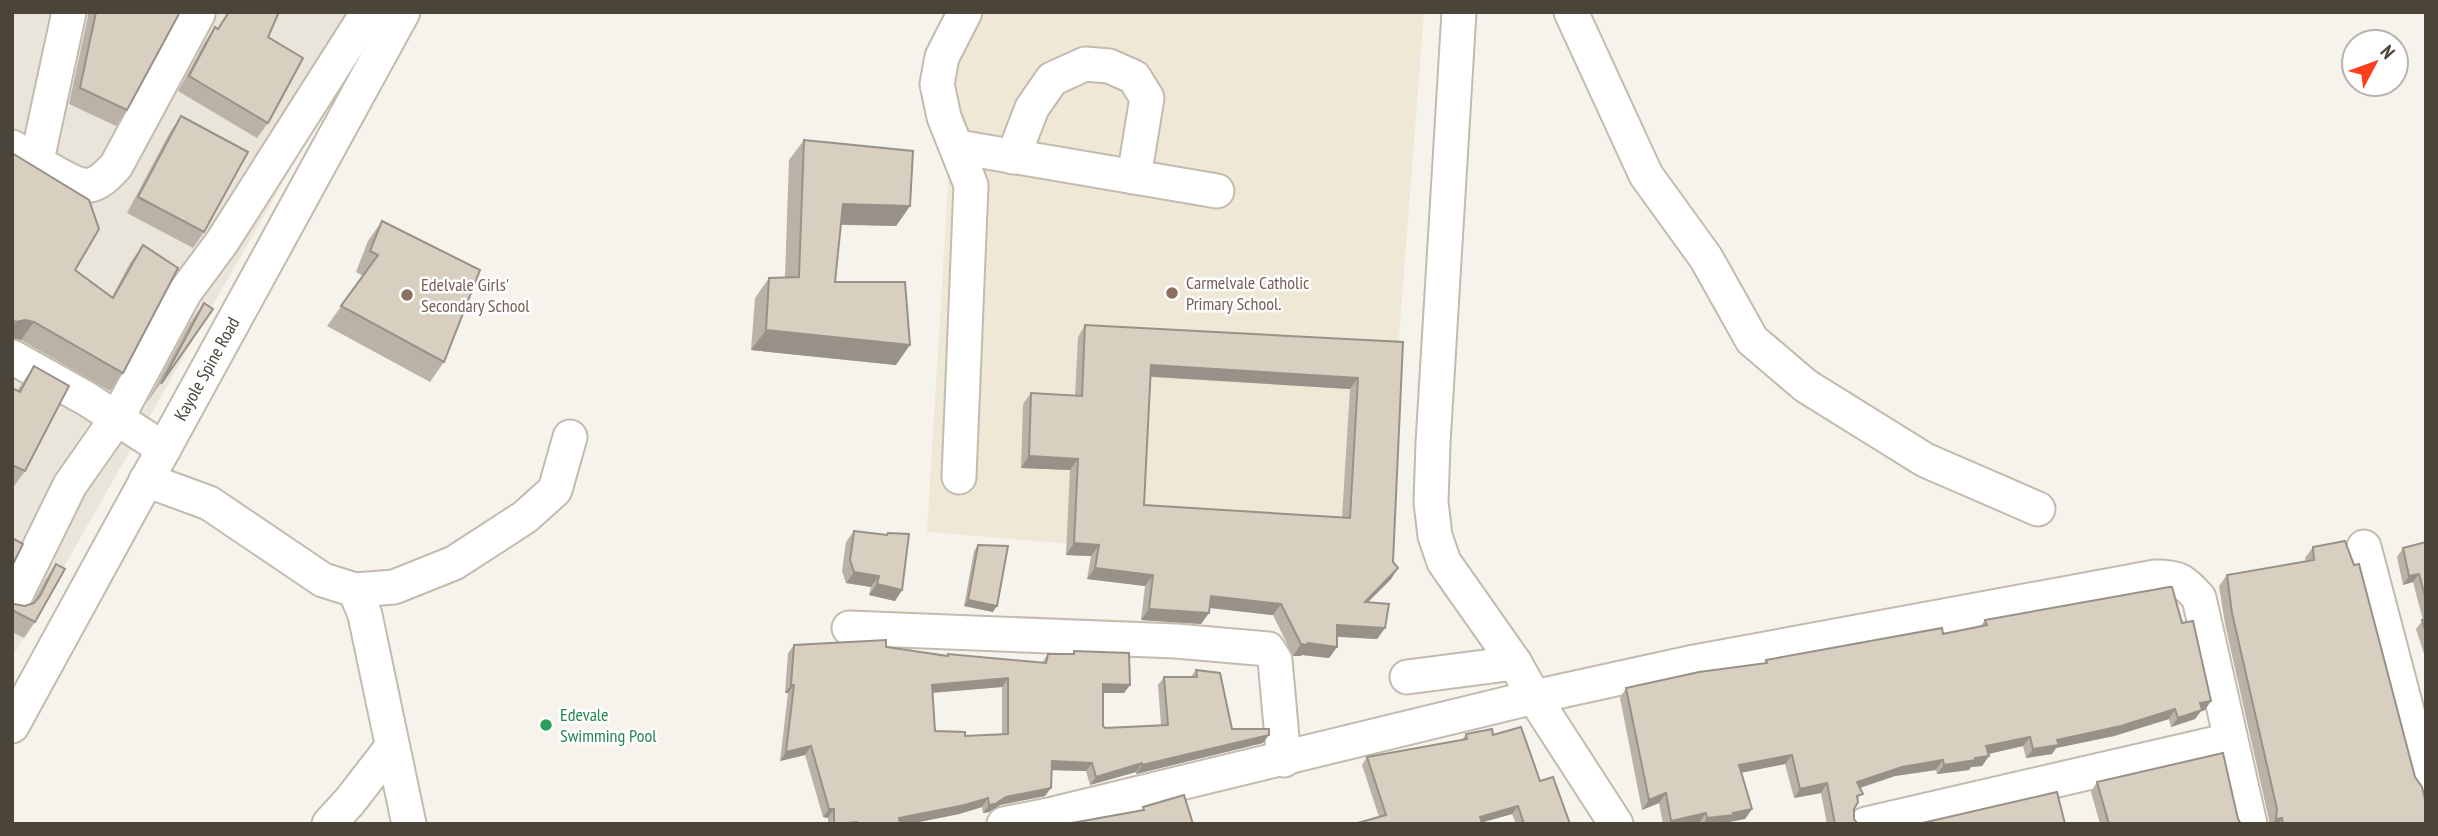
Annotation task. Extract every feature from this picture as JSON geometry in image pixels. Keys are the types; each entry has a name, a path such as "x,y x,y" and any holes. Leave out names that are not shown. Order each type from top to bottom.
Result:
{"street":[{"path":"69,12 25,154 72,182 90,186 104,179 116,166 198,14"},
{"path":"12,603 70,485 117,418 185,292 222,242 368,12"},
{"name":"Kayole Spine Road","path":"12,726 403,12"},
{"path":"959,477 971,185 944,117 937,84 942,57 965,12"},
{"path":"1459,12 1431,502 1435,536 1444,562 1515,663 1616,824"},
{"path":"1571,12 1646,175 1706,258 1752,340 1805,386 1925,460 2038,509"},
{"path":"1013,157 1032,108 1052,79 1085,64 1109,66 1134,77 1147,98 1134,177"},
{"path":"958,147 1217,191"},
{"path":"12,357 117,418 163,449"},
{"path":"146,480 209,503 323,580 355,590 394,587 454,564 525,517 555,490 570,437"},
{"path":"2364,547 2426,783"},
{"path":"1004,824 1284,760 1534,697 1702,660 2155,577 2175,577 2184,582 2199,598 2250,824"},
{"path":"355,590 365,615 409,824"},
{"path":"849,628 1085,637 1268,649 1275,660 1284,760"},
{"path":"1407,677 1515,663"},
{"path":"1866,824 2230,740"},
{"path":"329,824 391,748"}],"shaded area":[{"path":"12,12 380,12 12,658"},
{"name":"Carmelvale Catholic Primary School.","path":"978,12 1424,12 1381,570 927,532 956,54"}],"building":[{"path":"96,12 180,12 127,110 80,88"},
{"path":"229,12 279,12 268,37 303,58 268,123 189,76 215,27 218,29"},
{"path":"181,116 248,152 204,232 138,197"},
{"path":"804,140 913,151 910,206 843,204 835,282 905,282 910,345 766,330 769,278 799,277"},
{"path":"12,153 89,200 99,229 75,270 113,298 143,245 178,268 123,373 34,322 12,320"},
{"path":"382,221 480,270 444,362 341,306 378,255 370,251"},
{"path":"204,303 213,309 161,384"},
{"path":"1085,325 1403,342 1393,562 1398,568 1365,602 1389,604 1385,628 1337,625 1337,647 1301,644 1281,604 1211,596 1209,613 1149,609 1153,575 1095,568 1099,545 1074,543 1078,459 1029,456 1031,393 1082,396","holes":["1151,365 1358,378 1350,518 1144,505"]},
{"path":"34,366 69,386 25,471 12,465 12,388 20,392"},
{"path":"854,531 887,535 909,534 902,590 877,584 879,576 854,572 850,560"},
{"path":"12,538 23,544 12,566"},
{"path":"2345,541 2354,565 2359,564 2415,777 2422,787 2426,803 2426,824 2283,824 2282,818 2276,819 2277,809 2232,613 2227,575 2314,560 2313,547"},
{"path":"2426,542 2426,600 2419,574 2409,576 2403,548"},
{"path":"978,545 1008,546 997,606 968,600"},
{"path":"56,564 65,569 35,622 12,610 12,602 25,606 34,603"},
{"path":"2172,587 2182,623 2193,621 2211,701 2200,703 2202,710 2178,718 2175,709 2121,726 2057,740 2059,745 2033,749 2030,737 1986,746 1989,756 1975,758 1976,760 1944,765 1943,760 1902,767 1857,782 1863,794 1857,796 1858,802 1854,809 1854,819 1858,824 1835,824 1827,783 1800,789 1792,755 1739,765 1752,809 1733,813 1734,815 1707,818 1706,813 1671,821 1666,793 1649,800 1626,688 1699,672 1767,663 1766,660 1942,628 1943,634 1987,625 1985,620"},
{"path":"886,640 886,647 948,656 1046,663 1048,654 1074,654 1074,651 1129,653 1130,685 1103,684 1105,728 1168,725 1164,677 1197,677 1196,670 1220,673 1232,729 1269,729 1269,735 1142,763 1096,777 1092,763 1052,761 1051,788 1006,797 995,804 989,805 988,798 899,818 900,824 834,824 834,809 829,809 811,746 786,752 794,685 791,685 794,645","holes":["1008,678 1008,734 965,736 965,732 935,731 932,685"]},
{"path":"1521,727 1540,781 1553,777 1570,824 1524,824 1518,806 1480,817 1482,824 1354,824 1386,815 1367,757 1467,739 1466,734 1492,729 1493,735"},
{"path":"2223,753 2241,824 2109,824 2097,782"},
{"path":"2057,792 2065,824 1918,824"},
{"path":"1184,795 1193,824 1072,823 1144,810 1143,807"}],"place":[{"name":"Carmelvale Catholic Primary School.","path":"1172,293"},
{"name":"Edelvale Girls' Secondary School","path":"407,295"},
{"name":"Edevale Swimming Pool","path":"546,725"}]}
